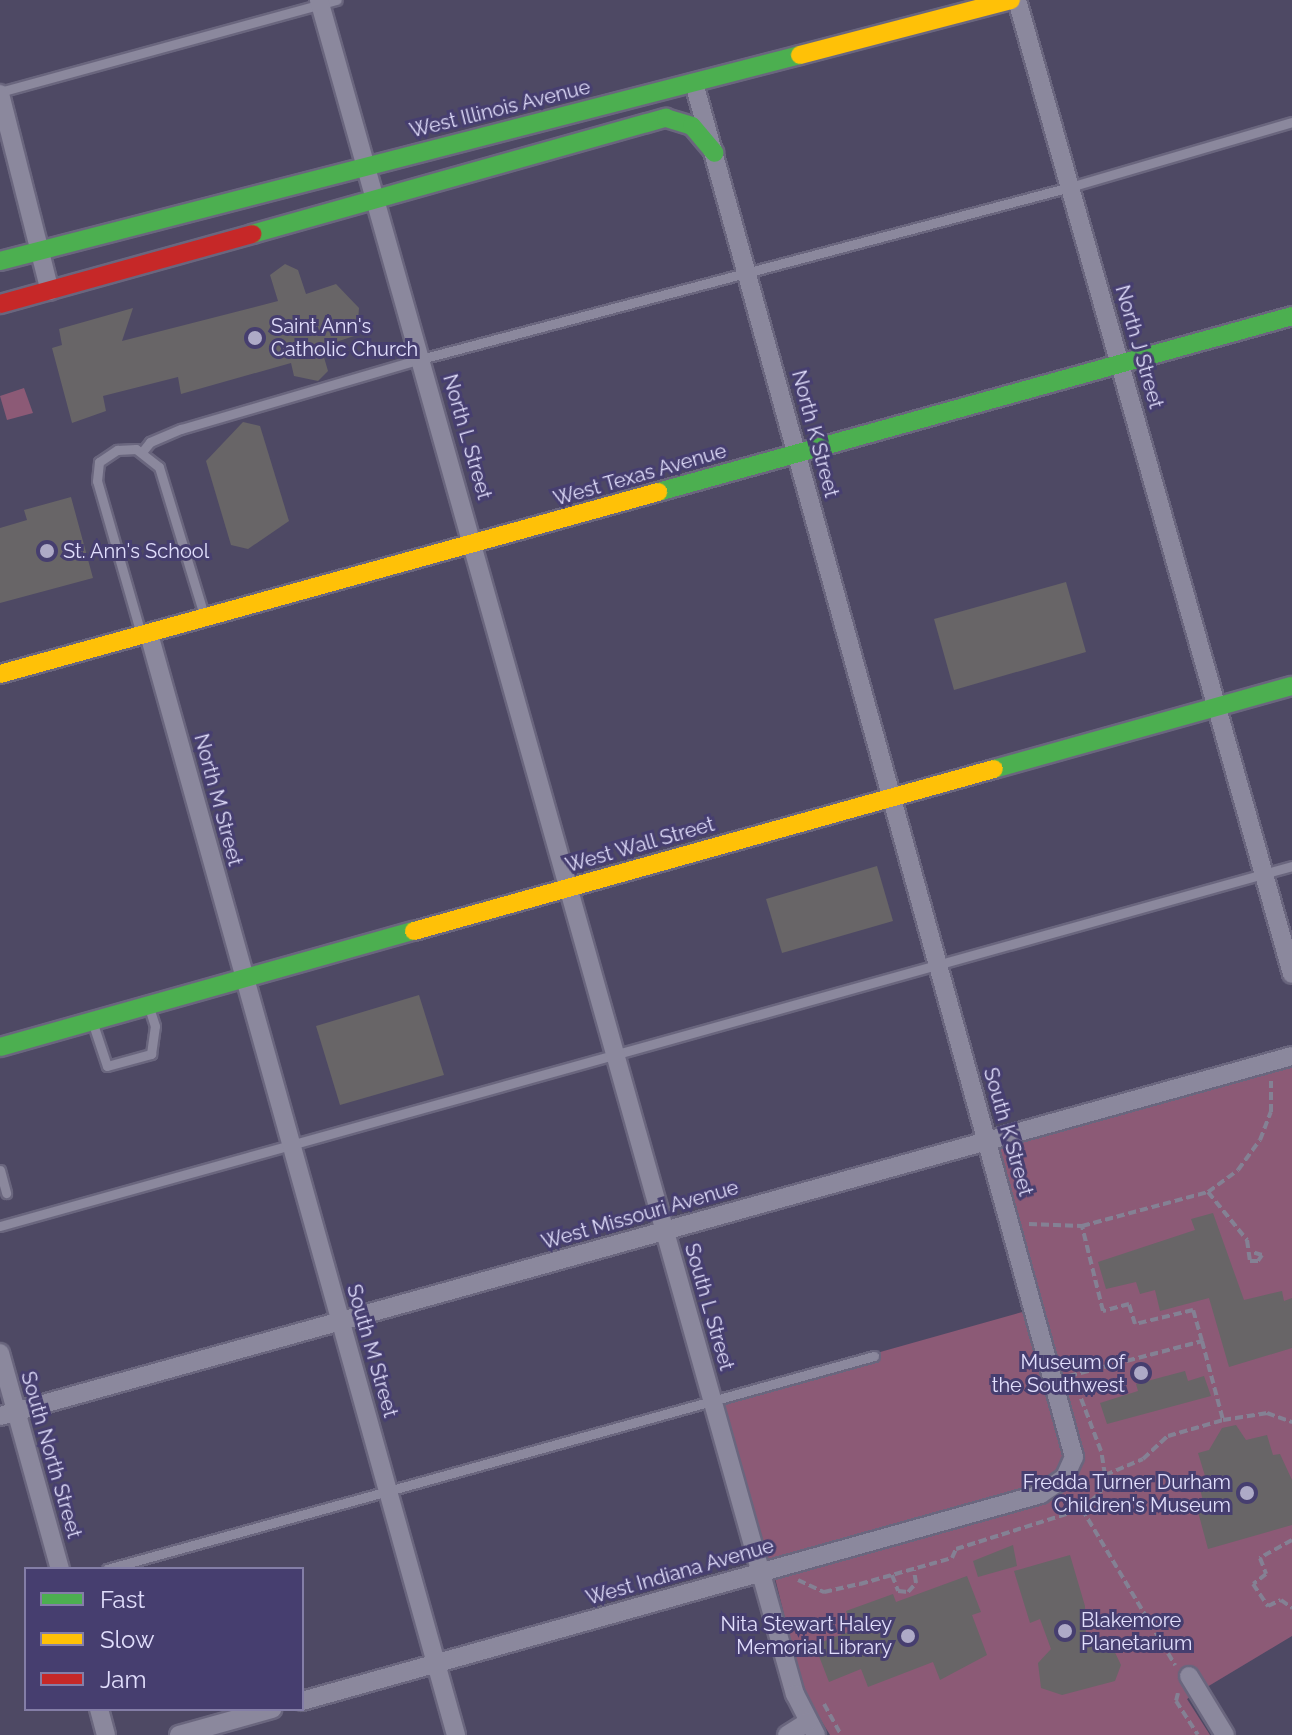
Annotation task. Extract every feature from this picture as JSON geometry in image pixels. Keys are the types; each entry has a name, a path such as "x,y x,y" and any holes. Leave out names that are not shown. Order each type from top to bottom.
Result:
{"main road":[{"name":"West Illinois Avenue","path":"0,261 1014,0"},
{"path":"0,304 666,118 692,126 715,153"},
{"name":"West Texas Avenue","path":"0,674 1292,316"},
{"name":"West Wall Street","path":"0,1047 1292,686"}],"street":[{"name":"North J Street","path":"1014,0 1121,364 1292,974"},
{"name":"North L Street","path":"326,2 366,165 569,888"},
{"name":"North K Street","path":"694,83 893,797"},
{"path":"0,93 42,249 50,291"},
{"name":"North M Street","path":"145,635 244,979"},
{"name":"South K Street","path":"893,797 988,1141 1064,1377 1074,1444 1065,1477"},
{"name":"South L Street","path":"569,888 795,1694 812,1728"},
{"name":"South M Street","path":"244,979 456,1735"},
{"name":"West Missouri Avenue","path":"8,1414 1292,1056"},
{"name":"South North Street","path":"0,1353 8,1414 59,1567"},
{"name":"West Indiana Avenue","path":"304,1700 1041,1494 1065,1477"},
{"path":"1183,1678 1225,1735"},
{"path":"100,1711 106,1735"},
{"path":"179,1735 265,1711"},
{"path":"787,1735 812,1728"}],"lane":[{"path":"0,93 326,2"},
{"path":"142,452 150,442 181,429 421,359 1070,187 1292,122"},
{"path":"145,635 97,473 109,452 128,447 142,452 163,475 205,618"},
{"path":"0,1226 1292,866"},
{"path":"92,1021 107,1066 151,1054 155,1026 148,1005"},
{"path":"0,1170 6,1193"},
{"path":"114,1567 874,1356"}],"path":[{"path":"1022,1226 1082,1226 1208,1192 1238,1170 1260,1140 1271,1112 1269,1072"},
{"path":"1256,1084 1281,1077"},
{"path":"1208,1192 1231,1216 1252,1252"},
{"path":"1027,1211 1035,1239"},
{"path":"1082,1226 1103,1311 1129,1304 1135,1324 1193,1310 1223,1420"},
{"path":"1064,1377 1202,1341"},
{"path":"788,1585 798,1580 824,1592 892,1575 952,1558 956,1549 1082,1509 1100,1493 1105,1475 1101,1451 1064,1377 1068,1360"},
{"path":"1105,1475 1143,1459 1168,1436 1223,1420 1267,1413 1292,1422"},
{"path":"1082,1509 1183,1678 1176,1701 1198,1735"},
{"path":"1292,1540 1260,1558 1266,1574 1253,1584 1268,1606 1281,1600 1292,1608"},
{"path":"892,1575 898,1591 908,1592 916,1583 914,1569"},
{"path":"820,1697 841,1735"}],"shaded area":[{"path":"24,388 33,413 7,420 0,396"},
{"path":"1292,1064 1292,1636 1187,1699 1210,1735 830,1735 803,1691 775,1578 713,1399 1040,1307 997,1144"}],"building":[{"path":"285,264 298,270 306,294 336,284 359,308 357,335 321,347 328,371 318,381 294,376 291,363 181,394 178,377 103,396 106,411 72,423 52,348 62,345 59,329 133,308 122,341 278,301 270,275"},
{"path":"243,422 260,426 289,521 248,549 231,545 206,461"},
{"path":"71,497 93,578 0,603 0,528 27,520 24,510"},
{"path":"1066,582 1086,652 954,690 934,619"},
{"path":"877,866 893,921 782,953 766,899"},
{"path":"419,995 444,1075 340,1105 316,1026"},
{"path":"1213,1213 1244,1300 1282,1291 1284,1301 1292,1298 1292,1348 1229,1367 1209,1298 1160,1311 1155,1290 1140,1294 1136,1282 1106,1289 1098,1262 1195,1230 1191,1219"},
{"path":"1185,1371 1188,1381 1204,1376 1211,1396 1107,1424 1100,1403 1138,1391 1136,1384"},
{"name":"Fredda Turner Durham Children's Museum","path":"1236,1425 1246,1440 1267,1435 1273,1455 1280,1454 1292,1480 1292,1525 1208,1549 1197,1508 1204,1505 1197,1477 1205,1476 1198,1453 1209,1450 1222,1428"},
{"path":"1013,1545 1017,1566 978,1577 973,1561"},
{"name":"Blakemore Planetarium","path":"1070,1555 1085,1606 1086,1639 1110,1642 1121,1665 1115,1681 1062,1695 1041,1688 1038,1663 1051,1649 1040,1619 1030,1623 1014,1571"},
{"name":"Nita Stewart Haley Memorial Library","path":"967,1576 981,1612 972,1615 987,1655 940,1680 933,1662 868,1687 861,1669 829,1682 817,1651 824,1648 822,1642 853,1630 846,1611 893,1594 896,1602"}],"traffic: fast":[{"path":"0,261 800,55"},
{"path":"252,234 666,118 692,126 715,153"},
{"path":"658,492 1292,316"},
{"path":"994,769 1292,686"},
{"path":"0,1047 414,931"}],"traffic: slow":[{"path":"800,55 1011,0"},
{"path":"0,674 658,492"},
{"path":"414,931 994,769"}],"traffic: jam":[{"path":"0,304 252,234"}],"place":[{"name":"Saint Ann's Catholic Church","path":"255,338"},
{"name":"St. Ann's School","path":"47,551"},
{"name":"Museum of the Southwest","path":"1141,1373"},
{"name":"Fredda Turner Durham Children's Museum","path":"1247,1493"},
{"name":"Blakemore Planetarium","path":"1065,1631"},
{"name":"Nita Stewart Haley Memorial Library","path":"908,1636"}]}
